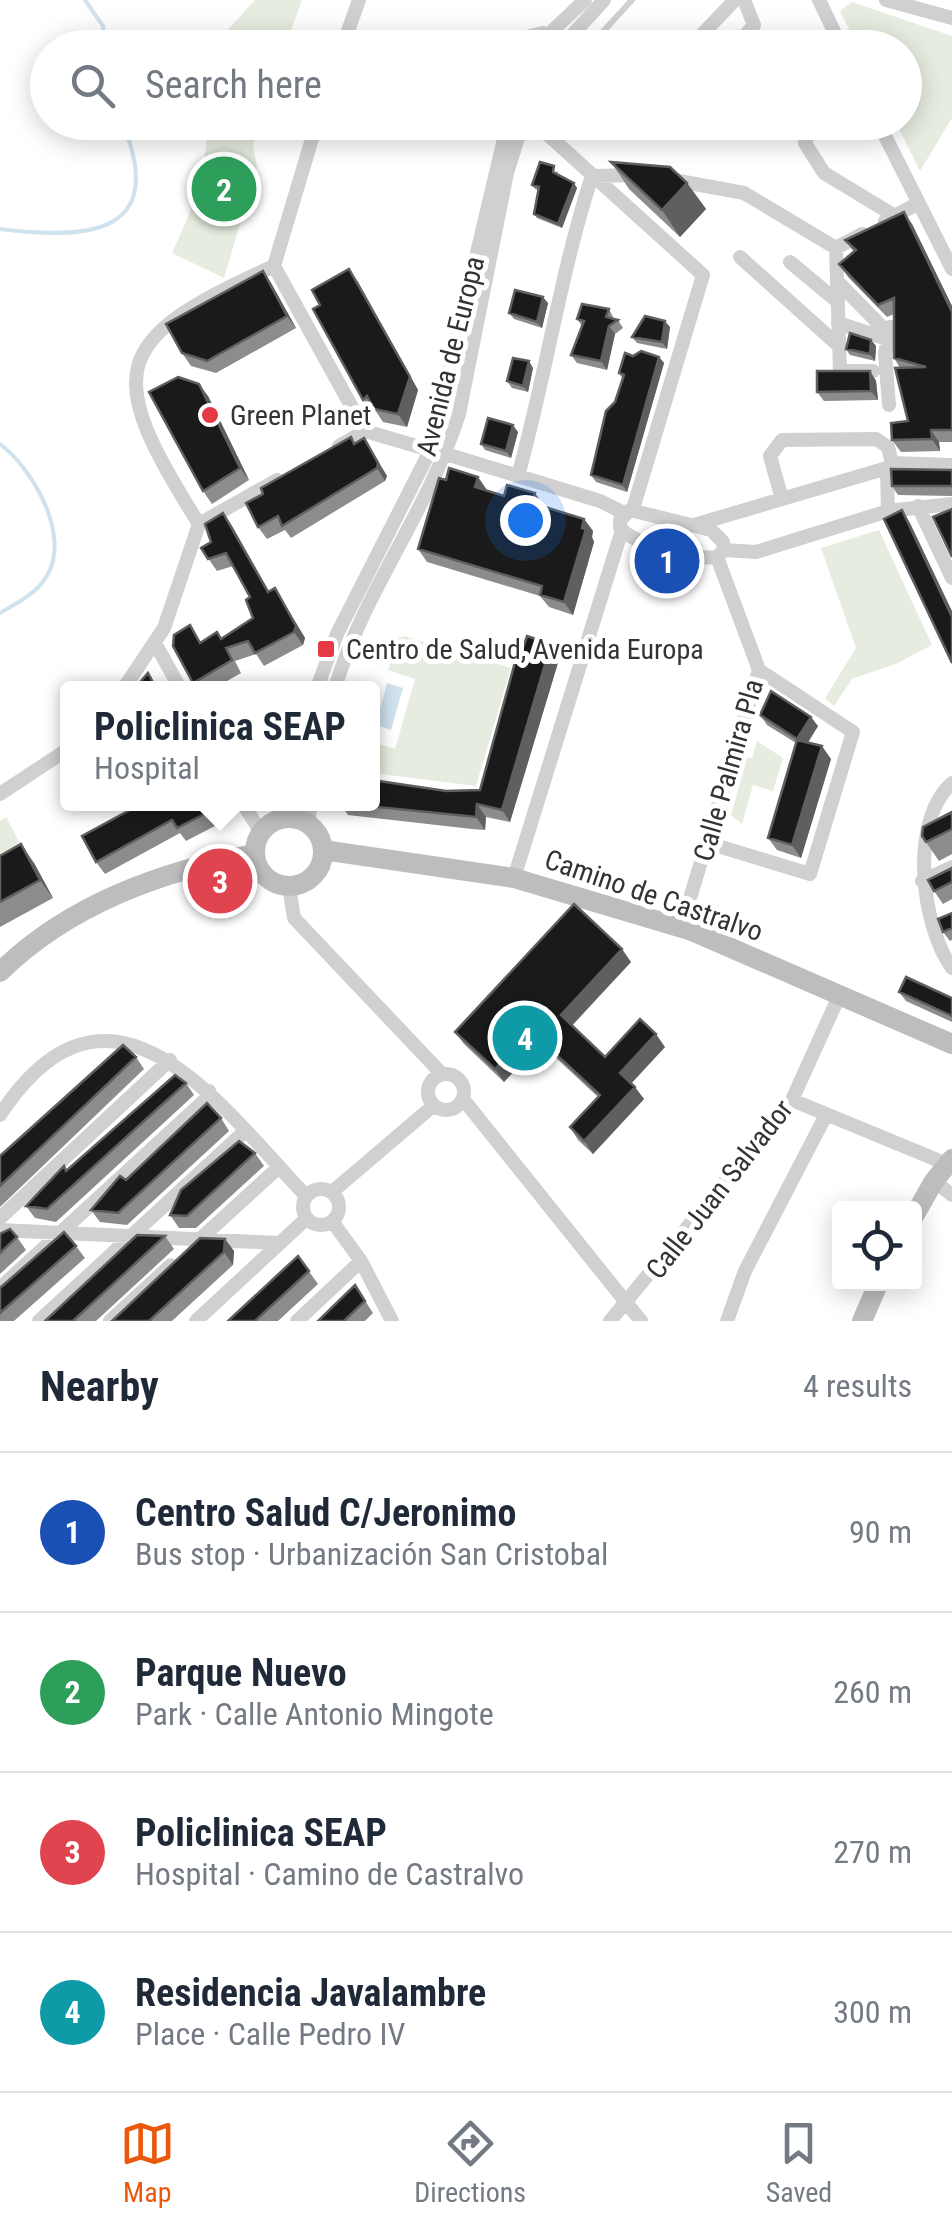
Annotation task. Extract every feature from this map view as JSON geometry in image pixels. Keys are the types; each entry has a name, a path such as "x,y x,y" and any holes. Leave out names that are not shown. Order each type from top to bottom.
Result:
{"street":[{"path":"348,30 359,0"},
{"path":"553,30 585,0"},
{"path":"578,30 604,0"},
{"path":"706,30 735,0"},
{"path":"744,0 754,24 749,30"},
{"path":"819,0 833,30"},
{"path":"886,0 929,6 952,18"},
{"path":"311,140 274,266 365,431"},
{"name":"Avenida de Europa","path":"320,681 338,634 430,450 504,140"},
{"name":"Avenida de Europa","path":"338,681 354,636 446,454 459,414 517,140"},
{"path":"516,143 519,140"},
{"path":"514,878 703,275 556,140"},
{"path":"807,140 814,164 895,216"},
{"path":"887,140 952,270"},
{"path":"592,176 628,174 744,194 836,248"},
{"path":"518,476 547,372 569,247 592,176"},
{"path":"836,248 917,204"},
{"path":"836,248 840,371 873,371"},
{"path":"740,257 839,346"},
{"path":"790,262 838,302"},
{"path":"129,681 156,644 180,591 198,524 139,415 134,394 139,362 153,335 176,317 274,266"},
{"path":"837,281 886,330 888,405"},
{"path":"838,324 886,330"},
{"path":"319,456 365,431 430,450"},
{"path":"782,499 770,456 782,440 876,440 888,447 888,511"},
{"path":"446,454 629,511 693,525 719,536 720,554"},
{"path":"693,525 890,465 952,464"},
{"path":"198,524 288,474"},
{"path":"622,530 631,538 701,559 756,552 888,511 952,504"},
{"path":"918,506 952,578"},
{"name":"Calle Palmira Pla","path":"681,928 759,670 720,554"},
{"path":"156,644 176,681"},
{"path":"708,843 810,874 848,750 853,732 759,670"},
{"path":"0,794 60,754"},
{"path":"949,958 922,881 934,834 932,815 952,783"},
{"path":"248,811 261,832"},
{"path":"300,812 322,850 322,861 310,879 290,886 270,881 255,854 261,832 300,812"},
{"name":"Camino de Castralvo","path":"322,850 514,878 681,928 952,1044"},
{"path":"0,972 67,921 126,890 188,867 255,854"},
{"path":"922,881 952,867"},
{"path":"290,886 294,918 442,1074 462,1082 464,1099 641,1321"},
{"name":"Calle Juan Salvador","path":"610,1321 792,1100 840,994"},
{"path":"0,1115 36,1070 73,1048 120,1043 170,1060 209,1091 306,1196"},
{"path":"0,1218 170,1060"},
{"path":"434,1106 428,1090 442,1074"},
{"path":"0,1288 205,1100 209,1091"},
{"path":"434,1106 450,1110 464,1099"},
{"path":"792,1100 944,1168 952,1195"},
{"path":"332,1192 434,1106"},
{"path":"727,1321 746,1271 826,1115"},
{"path":"39,1321 245,1130"},
{"path":"110,1321 279,1167"},
{"path":"922,1203 944,1168"},
{"path":"316,1189 332,1192 339,1206 332,1221 322,1225 307,1218 303,1207 306,1196 316,1189"},
{"path":"196,1321 307,1218"},
{"path":"332,1221 361,1261 390,1320"},
{"path":"0,1230 280,1243"},
{"path":"297,1321 361,1261"},
{"path":"862,1321 875,1291"}],"lane":[{"path":"604,30 632,0"}],"shaded area":[{"path":"255,0 302,0 291,30 228,30"},
{"path":"852,2 952,36 952,118 920,171 904,140 922,140 922,30 850,30 840,11"},
{"path":"206,140 255,140 257,167 224,278 172,253 192,205"},
{"path":"879,530 932,645 898,663 852,679 834,706 825,698 856,648 821,548"},
{"path":"404,636 511,668 476,786 380,774 380,744 395,749 415,679 388,670 398,638"},
{"path":"757,741 783,758 773,791 753,785 742,824 731,815 747,758 752,758"},
{"path":"6,817 24,851 0,864 0,821"}],"water":[{"path":"387,683 403,688 391,730 380,726"}],"building":[{"path":"540,162 554,166 553,172 574,183 558,224 534,214 539,187 532,185"},
{"path":"611,162 670,167 687,183 662,210"},
{"path":"904,212 952,312 952,430 931,430 932,439 892,440 891,423 908,421 895,368 926,367 894,358 894,298 878,305 839,264 856,250 845,240"},
{"path":"349,269 410,377 398,414 374,409 367,396 363,400 313,309 320,305 312,290"},
{"path":"263,271 287,316 207,361 182,353 166,324"},
{"path":"515,290 543,297 537,322 509,313"},
{"path":"582,304 609,309 606,317 618,320 609,326 601,361 571,355 584,321 577,319"},
{"path":"645,316 665,321 662,342 632,337"},
{"path":"850,333 871,340 870,354 846,349"},
{"path":"641,351 659,357 623,485 591,475 606,411 615,402 624,375 619,373 625,353 633,356"},
{"path":"513,358 529,361 523,386 507,381"},
{"path":"817,371 870,371 871,391 817,392"},
{"path":"178,377 199,384 240,468 203,491 149,392"},
{"path":"488,418 513,425 506,451 481,444"},
{"path":"351,437 354,444 364,438 377,468 282,526 278,516 258,527 246,503 263,494 261,488"},
{"path":"449,468 478,477 475,487 504,496 507,485 535,493 532,503 584,519 582,528 586,529 564,602 540,595 542,586 418,549 439,478 446,480"},
{"path":"891,469 952,470 952,486 892,486"},
{"path":"952,509 952,557 933,517"},
{"path":"902,510 952,617 952,663 884,519"},
{"path":"223,513 268,592 275,588 296,626 294,632 255,653 248,641 226,648 232,660 192,681 173,646 174,635 190,625 200,643 217,632 221,639 253,618 246,600 250,597 226,553 208,559 201,548 211,542 205,524"},
{"path":"527,636 551,644 502,810 477,804 476,817 380,807 380,781 446,791 480,790 520,644 524,645"},
{"path":"771,691 811,717 797,739 760,715"},
{"path":"797,740 822,746 792,845 768,838"},
{"path":"128,811 210,811 177,828 172,820 96,862 82,836"},
{"path":"952,812 952,829 926,842 923,827"},
{"path":"21,844 40,880 0,902 0,856"},
{"path":"952,868 952,882 934,891 928,880"},
{"path":"574,904 622,949 561,1015 605,1057 640,1019 656,1034 620,1073 635,1087 584,1141 570,1127 600,1095 531,1031 495,1069 455,1032"},
{"path":"952,913 952,928 943,932 938,919"},
{"path":"906,977 952,998 952,1016 899,992"},
{"path":"123,1045 136,1057 0,1186 0,1156"},
{"path":"175,1075 186,1083 47,1209 26,1206 64,1166 66,1171"},
{"path":"207,1103 221,1118 118,1213 91,1210 120,1176 126,1180"},
{"path":"239,1141 255,1153 187,1216 170,1215 181,1190"},
{"path":"10,1229 17,1237 0,1253 0,1234"},
{"path":"64,1232 76,1246 0,1313 0,1288"},
{"path":"137,1235 165,1236 73,1321 45,1321"},
{"path":"200,1238 225,1239 224,1252 149,1321 112,1321"},
{"path":"298,1256 309,1271 255,1321 228,1321"},
{"path":"355,1285 365,1301 344,1321 318,1321"}],"waterway":[{"path":"85,0 104,30"},
{"path":"0,229 62,233 111,222 127,209 135,188 134,160 128,140"},
{"path":"0,444 35,485 51,521 54,540 54,558 44,581 0,613"}],"place":[{"name":"Parque Nuevo","path":"224,189"},
{"name":"Green Planet","path":"210,415"},
{"name":"Centro Salud C/Jeronimo","path":"667,561"},
{"name":"Centro de Salud, Avenida Europa","path":"326,649"},
{"name":"Policlinica SEAP","path":"220,881"},
{"name":"Residencia Javalambre","path":"525,1038"}]}
